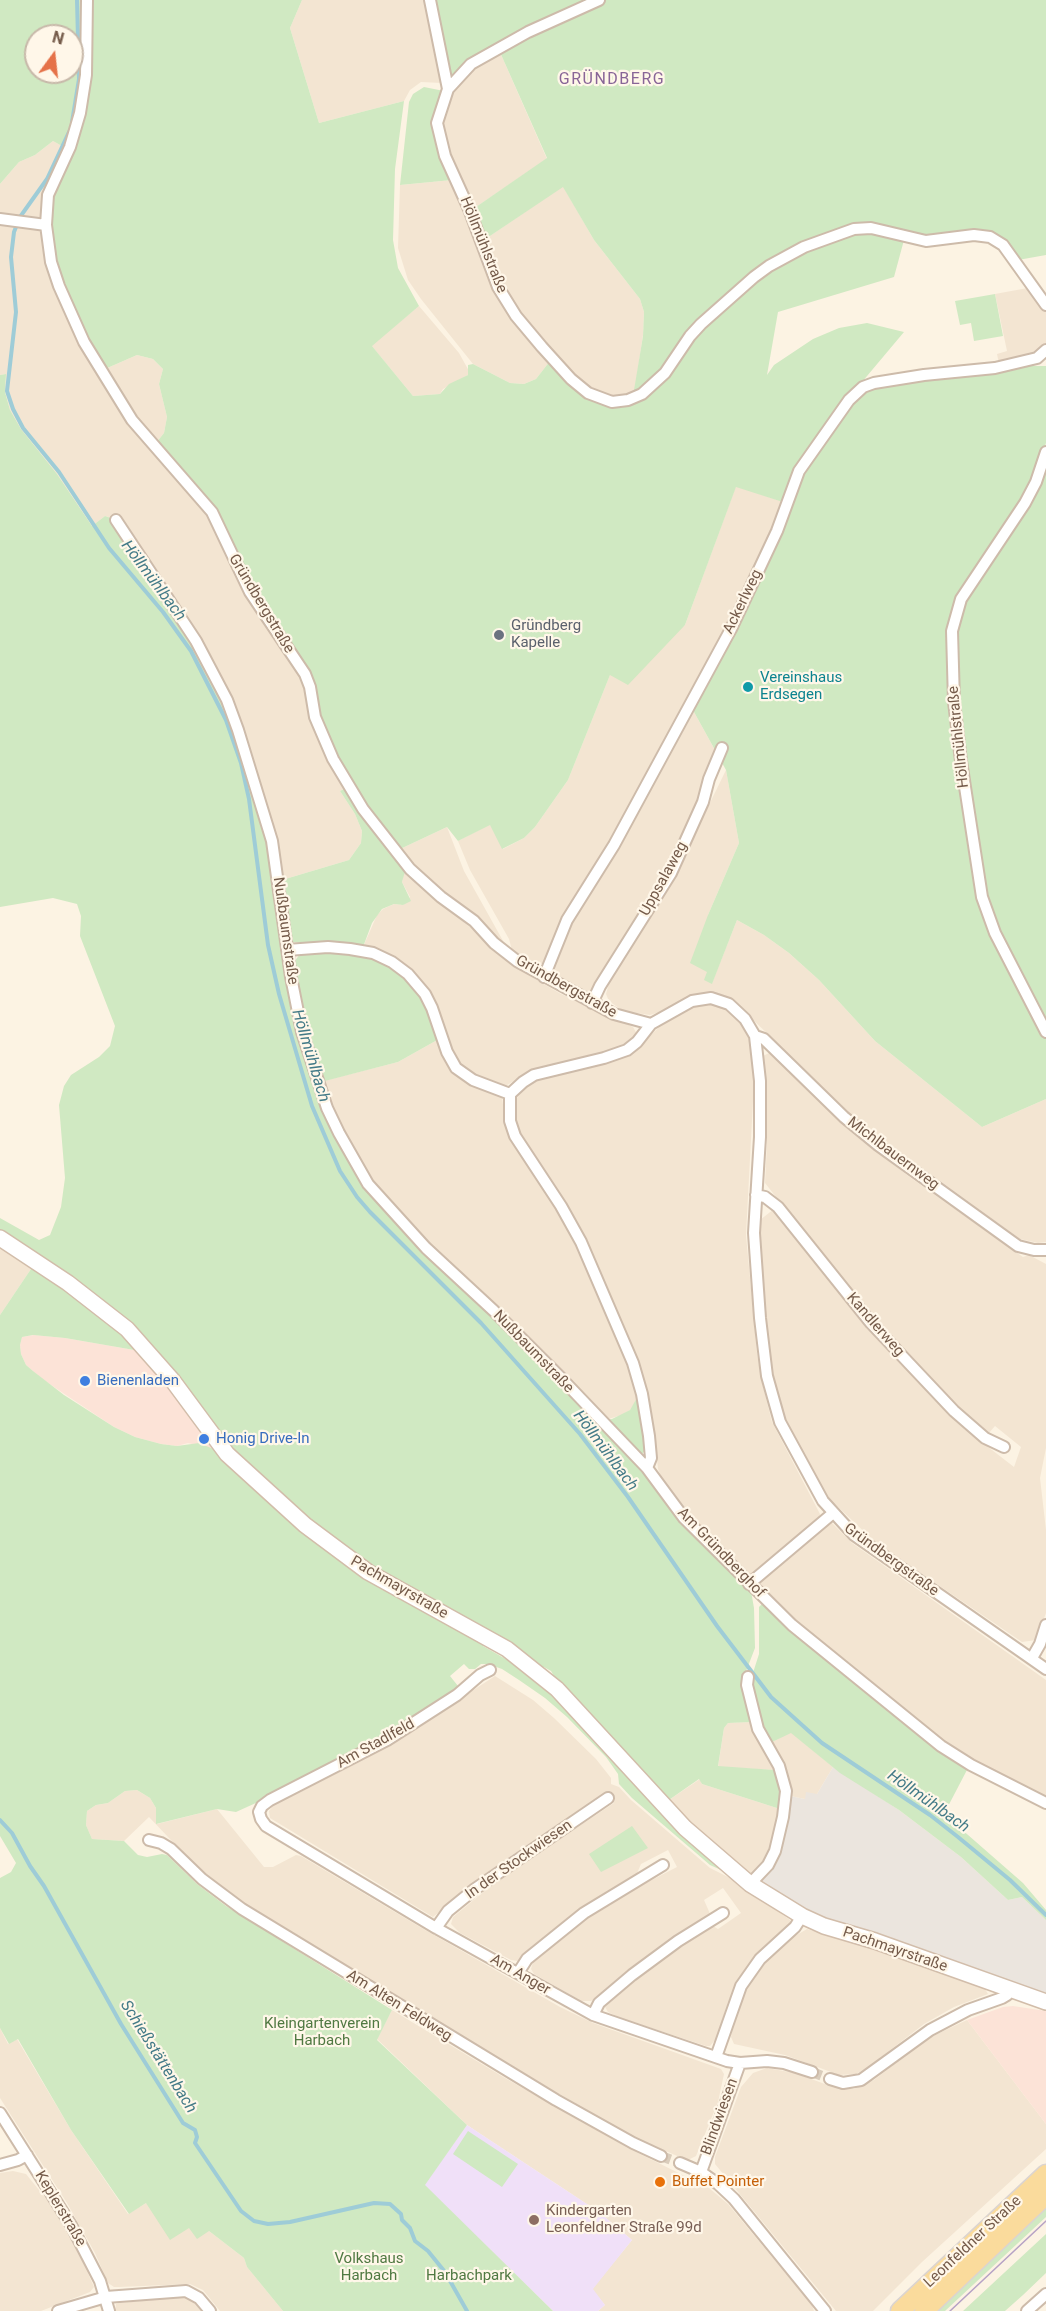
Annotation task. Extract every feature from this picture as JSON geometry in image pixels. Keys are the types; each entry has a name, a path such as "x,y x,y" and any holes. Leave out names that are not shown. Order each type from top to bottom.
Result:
{"main road":[{"name":"Leonfeldner Straße","path":"900,2311 1046,2174"},
{"name":"Leonfeldner Straße","path":"924,2311 1046,2195"}],"street":[{"name":"Gründbergstraße","path":"87,0 86,75 75,135 48,195 46,225 51,262 84,342 132,420 212,512 250,592 305,674 321,733 333,759 363,809 395,852 425,884 474,921 507,954 544,977 620,1016 651,1024 692,1001 711,998 726,1002 737,1010 755,1036 758,1048 761,1110 754,1233 755,1268 761,1339 768,1384 782,1426 814,1486 832,1514 854,1535 1046,1670"},
{"path":"430,0 448,88"},
{"name":"Höllmühlstraße","path":"599,0 484,55 464,70 448,88 437,120 445,156 469,209 498,287 516,315 579,387 599,399 616,402 642,394 665,373 701,324 754,277 804,247 854,229 871,228 926,241 974,235 990,237 1003,245 1046,305"},
{"path":"0,219 46,225"},
{"name":"Ackerlweg","path":"544,977 567,920 614,845 731,629 777,531 799,471 849,400 863,387 874,383 1042,360 1046,350"},
{"name":"Höllmühlstraße","path":"1046,452 1036,482 1025,503 961,599 954,620 952,637 954,702 982,897 991,924 1046,1032"},
{"name":"Nußbaumstraße","path":"116,520 196,641 227,700 253,774 272,841 287,950 302,1032 318,1084 339,1133 368,1184 426,1248 518,1335 647,1468"},
{"name":"Uppsalaweg","path":"592,1003 600,986 671,873 703,802 709,778 722,748"},
{"path":"287,950 328,947 360,951 381,956 398,966 415,981 428,999 447,1052 456,1068 473,1080 510,1094"},
{"path":"647,1468 651,1449 648,1423 630,1355 581,1242 561,1206 515,1136 510,1121 510,1094 534,1075 627,1050 637,1042 651,1024"},
{"name":"Michlbauernweg","path":"755,1036 764,1039 844,1117 878,1145 1018,1246 1029,1250 1046,1250"},
{"name":"Kandlerweg","path":"756,1195 765,1197 778,1207 871,1323 954,1412 985,1438 1004,1447"},
{"name":"Pachmayrstraße","path":"0,1238 68,1283 127,1329 173,1380 227,1454 304,1525 368,1572 507,1650 557,1689 685,1828 750,1884 802,1917 1046,2002"},
{"name":"Am Gründberghof","path":"647,1468 684,1518 749,1584 817,1647 941,1746 971,1765 1046,1803"},
{"path":"749,1584 832,1514"},
{"path":"1032,1658 1040,1644 1046,1625"},
{"name":"Am Stadlfeld","path":"259,1812 262,1806 270,1800 395,1736 490,1670"},
{"path":"748,1677 747,1686 758,1729 779,1766 786,1791 783,1817 774,1851 768,1865 750,1884"},
{"name":"In der Stockwiesen","path":"436,1928 448,1911 475,1888 608,1798"},
{"name":"Am Anger","path":"259,1812 266,1826 436,1928 593,2015 716,2057 740,2063 766,2061 784,2063 812,2072"},
{"name":"Am Alten Feldweg","path":"148,1840 161,1843 171,1849 202,1879 251,1915 556,2100 661,2156"},
{"path":"518,1973 527,1959 584,1913 663,1865"},
{"path":"593,2015 599,2003 632,1975 678,1941 723,1913"},
{"name":"Blindwiesen","path":"716,2057 741,1986 760,1959 795,1927 802,1917"},
{"path":"830,2079 843,2083 861,2080 930,2030 968,2010 1002,1998 1009,1990"},
{"name":"Blindwiesen","path":"700,2172 740,2063"},
{"name":"Keplerstraße","path":"0,2113 71,2225 100,2281 109,2311"},
{"path":"0,2165 27,2155"},
{"path":"680,2163 700,2172 734,2199 825,2311"},
{"path":"58,2311 106,2297 186,2290 199,2298 210,2311"},
{"path":"1027,2311 1046,2294"}],"shaded area":[{"path":"302,0 426,0 442,83 421,82 410,90 404,101 319,123 290,28"},
{"path":"499,50 547,159 473,209 454,169 441,131 447,97 467,71"},
{"path":"53,141 68,149 42,220 0,217 0,184 19,162 35,155"},
{"path":"452,180 481,254 550,361 536,379 524,384 510,383 473,364 408,280 398,248 400,185"},
{"path":"563,186 594,240 640,299 644,312 643,335 634,395 617,400 596,395 567,372 506,297 484,240"},
{"path":"0,223 44,229 118,405 204,509 303,677 346,788 340,791 355,814 362,831 361,843 349,860 282,880 276,835 247,743 227,688 205,647 119,514 111,518 105,516 92,526 57,474 21,429 10,410 5,391 6,374 0,375"},
{"path":"1033,287 1046,310 1046,343 1041,352 999,364 997,354 1007,351 995,294"},
{"path":"419,306 459,353 469,371 468,375 443,389 440,394 413,396 371,345"},
{"path":"137,355 153,359 163,369 159,384 167,417 164,433 156,443 141,426 105,369"},
{"path":"736,486 784,502 781,511 732,618 628,813 561,921 546,960 539,966 533,966 513,954 509,939 470,870 458,841 490,824 503,849 524,838 535,827 568,780 610,675 685,625"},
{"path":"690,710 694,712 716,752 701,784 702,796 670,867 591,992 583,993 555,976 555,961 567,931"},
{"path":"726,770 739,843 708,915 708,972 712,983 737,920 764,935 789,953 819,980 875,1041 982,1127 1046,1099 1046,1242 1038,1243 1020,1239 878,1136 850,1114 743,1010 708,994 690,997 672,1008 650,1015 623,1011 609,1001 606,994 609,983 666,893"},
{"path":"447,827 464,871 507,948 437,889 398,850"},
{"path":"404,870 510,962 561,994 633,1027 637,1034 632,1042 618,1050 528,1072 504,1087 467,1073 363,947 377,915 394,904 403,905 410,897 402,882"},
{"path":"704,1002 722,1004 739,1016 752,1041 756,1098 753,1101 746,1235 757,1353 772,1422 820,1514 819,1520 750,1576 690,1519 664,1484 658,1469 654,1430 645,1391 617,1311 585,1241 521,1139 513,1110 516,1099 525,1088 537,1080 621,1058 639,1047 661,1025"},
{"path":"439,1039 448,1061 502,1097 506,1128 511,1138 561,1212 591,1273 638,1396 630,1410 622,1415 605,1420 434,1251 374,1184 336,1117 323,1081 398,1062"},
{"path":"769,1053 861,1140 1023,1257 1029,1255 1046,1264 1046,1448 1040,1478 1046,1530 1046,1613 1036,1640 1022,1642 875,1542 835,1504 830,1504 784,1419 770,1369 760,1239 760,1220 774,1209 886,1347 961,1426 1014,1467 1021,1447 995,1426 988,1434 966,1418 872,1318 765,1183 767,1144 763,1056"},
{"path":"0,1246 33,1266 0,1315"},
{"path":"34,1335 140,1351 216,1450 188,1443 177,1446 161,1444 135,1437 114,1427 42,1379 26,1365 21,1354 22,1337"},
{"path":"828,1522 831,1522 852,1543 1046,1680 1046,1798 988,1769 944,1742 806,1630 760,1585 759,1582"},
{"path":"495,1676 533,1700 554,1718 596,1759 611,1778 611,1784 619,1787 710,1868 732,1879 790,1920 790,1925 755,1957 740,1978 728,2002 716,2039 710,2046 618,2017 608,2012 605,2007 617,1994 677,1948 713,1926 718,1929 741,1913 723,1888 704,1900 711,1916 591,2001 581,2001 534,1974 531,1969 533,1962 543,1952 599,1910 677,1867 668,1850 641,1864 635,1878 518,1961 511,1960 460,1933 451,1924 453,1917 503,1876 614,1803 605,1794 512,1855 433,1917 270,1818 269,1811 274,1805 394,1742"},
{"path":"752,1722 775,1770 718,1767 724,1728 728,1723"},
{"path":"791,1732 833,1767 817,1794 805,1799 790,1796 770,1743"},
{"path":"833,1767 899,1810 961,1857 1008,1900 1022,1897 1046,1920 1046,1996 817,1918 770,1892 760,1879 790,1796 805,1799 806,1792 817,1794"},
{"path":"700,1779 702,1784 780,1809 768,1858 758,1871 750,1875 666,1802"},
{"path":"137,1790 150,1798 156,1808 157,1824 217,1809 264,1867 273,1867 296,1855 301,1856 560,2007 593,2023 721,2069 724,2074 718,2102 696,2156 684,2159 634,2137 490,2054 235,1899 208,1879 149,1817 124,1841 92,1839 86,1825 87,1811 96,1805 108,1803 125,1791"},
{"path":"807,1929 885,1953 985,1989 988,1994 954,2007 924,2024 856,2074 839,2075 785,2055 734,2044 731,2037 732,2028 747,1988 772,1954"},
{"path":"1013,2006 1046,2011 1046,2124 967,2020 1003,2007"},
{"path":"392,2010 626,2147 709,2188 728,2204 812,2305 814,2311 598,2311 605,2305 592,2289 632,2240 599,2212 467,2125 377,2039"},
{"path":"967,2020 1046,2124 1046,2149 922,2262 873,2311 836,2311 715,2164 715,2157 741,2087 753,2073 767,2068 795,2073 833,2087 854,2089 874,2080 935,2035"},
{"path":"0,2028 8,2044 17,2039 71,2130 128,2214 146,2203 190,2228 209,2231 244,2258 247,2267 283,2311 220,2311 203,2290 190,2284 114,2287 108,2283 95,2253 67,2203 0,2098"},
{"name":"Kindergarten Leonfeldner Straße 99d","path":"467,2125 599,2212 632,2240 593,2289 605,2305 598,2311 553,2311 424,2185"},
{"path":"13,2171 26,2174 52,2206 94,2287 90,2292 41,2311 0,2311 0,2173"},
{"path":"182,2297 191,2299 201,2311 115,2311 116,2304 119,2303"}],"green space":[{"path":"0,0 302,0 290,28 319,123 404,101 395,169 393,240 398,268 419,306 372,346 413,396 440,394 449,384 468,375 468,365 473,364 510,383 524,384 536,379 550,361 576,388 632,402 643,336 644,312 640,299 594,240 563,187 484,240 473,209 547,158 499,50 604,0 1046,0 1046,255 1018,260 999,238 937,239 883,227 835,237 869,232 904,240 894,277 778,312 767,375 774,365 813,339 839,328 867,323 904,332 862,382 1046,366 1046,443 1033,481 990,552 949,631 980,897 1046,1036 1046,1099 982,1127 875,1041 819,980 789,953 764,935 737,920 712,984 704,980 707,972 690,963 739,843 726,770 694,712 690,710 789,504 736,487 685,625 628,685 610,675 568,780 535,827 524,838 502,849 490,825 458,841 447,827 398,850 375,820 337,758 318,713 314,691 247,579 224,526 156,443 164,433 167,417 159,384 163,369 153,359 137,355 105,369 77,320 56,265 50,227 51,198 71,151 53,141 35,155 19,162 0,184"},
{"path":"435,0 592,0 499,42 461,66 449,78"},
{"path":"424,87 444,91 435,118 452,180 400,185 409,102 413,94"},
{"path":"995,294 1003,336 974,341 971,323 960,325 955,301"},
{"path":"6,374 5,392 10,410 21,429 57,474 92,526 105,516 111,518 200,655 219,692 250,777 270,848 282,945 305,1054 330,1123 356,1175 393,1220 522,1344 647,1475 700,1541 751,1591 754,1608 755,1648 745,1674 744,1688 752,1722 728,1723 724,1728 718,1766 775,1770 782,1787 780,1809 702,1784 699,1779 666,1802 560,1686 551,1671 544,1667 535,1667 487,1636 483,1646 523,1669 558,1695 677,1826 732,1875 710,1865 632,1798 619,1784 618,1774 606,1757 567,1717 519,1680 502,1669 488,1664 469,1669 464,1664 450,1676 458,1686 453,1693 416,1718 385,1737 236,1812 217,1809 156,1824 156,1808 150,1798 137,1790 125,1791 108,1803 96,1805 87,1811 86,1825 92,1839 124,1841 138,1855 147,1857 167,1855 197,1884 226,1906 392,2010 377,2040 467,2125 425,2185 553,2311 283,2311 247,2267 244,2258 209,2231 197,2239 189,2228 170,2240 146,2203 129,2214 71,2130 18,2039 9,2044 0,2028 0,1878 11,1872 16,1863 0,1836 0,1315 33,1266 90,1305 140,1351 33,1335 22,1337 20,1345 26,1365 64,1395 114,1427 135,1437 177,1446 199,1443 216,1450 225,1443 175,1376 142,1338 71,1277 0,1230 0,1218 39,1240 50,1235 61,1207 65,1178 59,1105 64,1086 71,1075 99,1057 110,1046 115,1026 80,936 81,916 77,904 53,898 0,907 0,375"},
{"path":"1046,462 1046,1026 1006,949 985,896 957,700 954,631 959,611"},
{"path":"346,788 406,868 402,882 411,901 382,909 372,923 363,947 289,941 282,880 349,860 361,843 362,831 355,814 340,791"},
{"path":"342,952 374,957 403,974 423,996 439,1039 398,1062 321,1082 307,1033 293,963 301,953"},
{"path":"638,1396 646,1449 642,1454 638,1454 605,1420 630,1410"},
{"path":"763,1603 919,1736 968,1768 944,1814 1023,1883 1046,1910 1046,1920 1022,1897 1008,1900 961,1857 899,1810 840,1773 791,1733 770,1743 764,1733 751,1679 759,1654 759,1607"},
{"path":"632,1826 648,1848 601,1872 589,1854"},
{"path":"468,2131 518,2164 502,2187 453,2154"},
{"path":"1046,2204 1046,2217 945,2311 933,2311"},
{"path":"1046,2234 1046,2273 1023,2295 1005,2311 963,2311"}],"waterway":[{"name":"Höllmühlbach","path":"72,122 79,79 77,0"},
{"name":"Höllmühlbach","path":"69,132 47,179 20,217 14,232 11,257 16,312 7,391 23,428 59,472 109,548 163,612 191,651 226,720 241,763 249,799 268,945 279,994 312,1106 340,1171 370,1212 481,1323 580,1434 628,1497 717,1626 771,1697 822,1743 930,1815 958,1837 1010,1880 1046,1915"},
{"name":"Schießstättenbach","path":"0,1820 12,1833 44,1886 121,2024 183,2123 195,2130 197,2137 195,2143 241,2211 254,2221 268,2224 290,2222 374,2203 390,2204 401,2214 402,2220 410,2228 415,2241 428,2251 445,2272 467,2311"}],"tunnel":[{"path":"812,2072 830,2079"},
{"path":"661,2156 680,2163"}],"tram line":[{"path":"950,2311 1046,2221"}],"place":[{"name":"Gründberg Kapelle","path":"499,635"},
{"name":"Vereinshaus Erdsegen","path":"748,687"},
{"name":"Bienenladen","path":"85,1381"},
{"name":"Honig Drive-In","path":"204,1439"},
{"name":"Buffet Pointer","path":"660,2182"},
{"name":"Kindergarten Leonfeldner Straße 99d","path":"534,2220"}],"district":[{"name":"GRÜNDBERG","path":"612,80"}],"park label":[{"name":"Kleingartenverein Harbach","path":"322,2032"},
{"name":"Volkshaus Harbach","path":"369,2268"},
{"name":"Harbachpark","path":"469,2276"}]}
